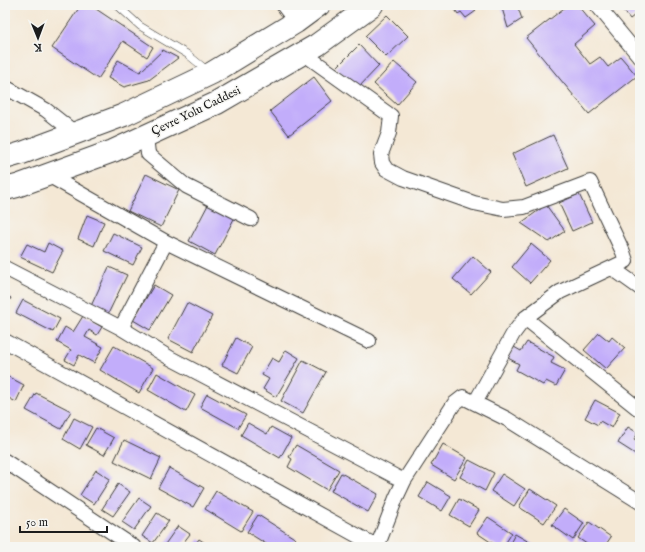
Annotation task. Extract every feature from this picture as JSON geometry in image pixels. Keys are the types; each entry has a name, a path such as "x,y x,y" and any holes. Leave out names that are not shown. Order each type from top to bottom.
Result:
{"highway":[{"path":"5,158 124,115 212,73 290,13 319,5"},
{"name":"Çevre Yolu Caddesi","path":"5,189 113,151 217,103 317,45 372,5"}],"street":[{"path":"597,5 640,57"},
{"path":"303,53 391,116 389,133 381,154 382,164 386,169 403,178 474,203 503,209 524,207 590,182 626,261 560,292 525,318 512,334 475,403"},
{"path":"5,87 46,110 75,133"},
{"path":"146,136 148,154 186,186 251,219"},
{"path":"48,175 166,242 369,341"},
{"path":"121,328 166,242"},
{"path":"5,268 121,328 170,358 404,481"},
{"path":"612,268 640,288"},
{"path":"525,318 640,410"},
{"path":"5,341 378,547 396,498 404,481 454,404 463,397 507,419 640,502"},
{"path":"5,461 134,547"}],"lane":[{"path":"117,5 140,26 187,54 212,73"}],"building":[{"path":"81,5 90,5 153,47 147,57 123,41 98,79 52,48"},
{"path":"455,5 471,5 476,11 466,18 461,12 458,14 454,8"},
{"path":"501,5 517,5 522,19 508,28"},
{"path":"568,5 577,5 595,26 574,44 590,64 600,57 608,67 621,57 637,76 589,114 526,38"},
{"path":"619,5 640,5 640,11 630,19"},
{"path":"387,15 408,36 386,57 365,36"},
{"path":"359,45 379,66 357,89 336,68"},
{"path":"163,50 178,58 149,80 124,87 108,78 118,60 140,72"},
{"path":"394,62 417,82 397,105 374,84"},
{"path":"314,77 332,101 289,135 270,111"},
{"path":"553,135 568,168 526,187 512,154"},
{"path":"146,174 179,190 161,227 128,211"},
{"path":"579,194 592,222 572,231 559,203"},
{"path":"210,201 236,215 215,255 189,241"},
{"path":"546,205 565,231 549,242 521,223"},
{"path":"87,215 104,222 94,246 78,239"},
{"path":"113,233 142,247 133,265 104,251"},
{"path":"48,243 63,251 52,272 20,257 27,244 44,252"},
{"path":"531,244 550,260 530,283 512,267"},
{"path":"473,256 491,272 471,294 453,279"},
{"path":"109,267 127,275 108,314 91,306"},
{"path":"154,285 171,295 150,330 133,320"},
{"path":"5,294 11,298 5,308"},
{"path":"23,300 60,319 53,332 16,313"},
{"path":"187,303 212,316 193,352 168,339"},
{"path":"83,316 102,327 97,335 89,330 85,337 103,347 94,363 79,355 74,365 65,360 71,350 57,342 65,327 73,332"},
{"path":"599,333 609,341 612,337 625,348 606,369 584,350"},
{"path":"236,338 252,347 238,373 222,365"},
{"path":"527,342 554,357 551,363 565,370 556,386 546,381 543,385 516,370 519,364 508,358 514,347 521,351"},
{"path":"114,346 153,368 139,393 100,370"},
{"path":"286,350 299,358 276,397 263,389 269,379 262,375 272,358 279,362"},
{"path":"303,360 326,372 303,413 281,401"},
{"path":"157,373 195,395 186,412 148,390"},
{"path":"5,375 24,385 16,402 5,396"},
{"path":"36,393 71,411 61,429 26,410"},
{"path":"207,394 246,415 238,428 200,407"},
{"path":"595,400 620,413 612,428 600,421 598,425 585,418"},
{"path":"74,418 92,427 80,449 63,439"},
{"path":"248,423 267,434 271,427 291,438 280,458 241,435"},
{"path":"628,427 638,433 634,440 640,444 640,457 618,443"},
{"path":"96,428 114,438 104,455 86,445"},
{"path":"124,440 161,458 151,479 114,461"},
{"path":"443,444 467,458 454,479 431,465"},
{"path":"296,445 339,470 327,490 288,467 292,459 289,457"},
{"path":"469,460 494,473 485,491 460,477"},
{"path":"169,468 204,488 193,507 158,488"},
{"path":"96,470 110,479 94,504 80,495"},
{"path":"341,473 378,494 368,512 331,491"},
{"path":"502,474 525,489 514,506 491,491"},
{"path":"428,482 451,496 442,511 419,497"},
{"path":"118,484 130,492 113,516 102,509"},
{"path":"530,489 556,506 544,523 519,507"},
{"path":"216,491 253,512 241,531 205,509"},
{"path":"139,498 151,506 134,530 122,522"},
{"path":"459,499 479,510 469,526 450,515"},
{"path":"564,509 584,523 573,540 552,525"},
{"path":"157,513 169,521 153,543 142,536"},
{"path":"258,515 296,539 291,547 271,547 247,532"},
{"path":"488,517 512,533 503,547 498,547 477,533"},
{"path":"589,522 611,537 604,547 591,547 578,538"},
{"path":"178,526 190,534 180,547 163,547"},
{"path":"515,534 538,547 508,547"},
{"path":"199,539 211,547 193,547"}]}
